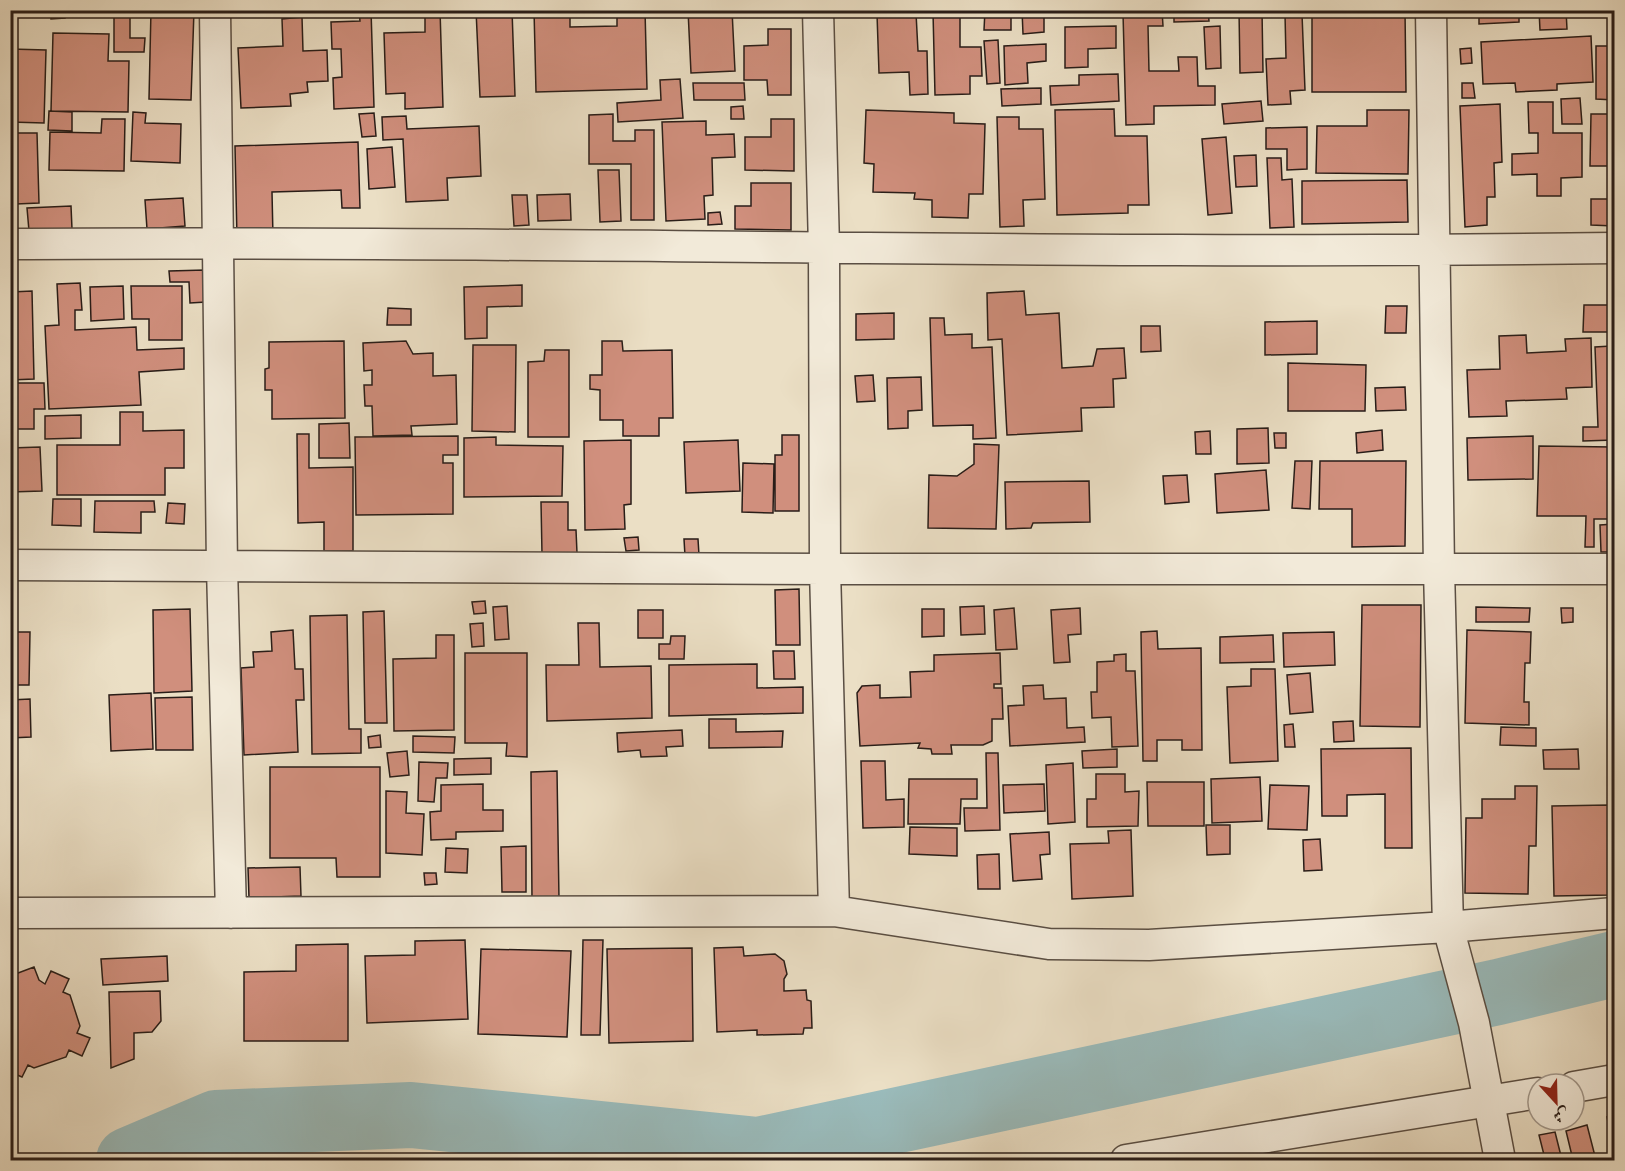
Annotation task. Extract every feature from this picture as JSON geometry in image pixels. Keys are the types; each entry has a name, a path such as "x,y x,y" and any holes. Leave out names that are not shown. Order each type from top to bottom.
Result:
{"street":[{"path":"215,10 222,567 231,913"},
{"path":"818,10 824,248 825,569 834,911"},
{"path":"1431,10 1439,569 1448,927 1474,1023 1500,1161"},
{"path":"10,244 219,242 824,248 1435,250 1614,248"},
{"path":"10,565 825,569 1614,569"},
{"path":"10,913 834,911 1049,944 1149,945 1448,927 1614,913"},
{"path":"1586,1085 1614,1080"},
{"path":"1126,1161 1526,1095"}],"building":[{"path":"51,10 65,10 65,18 51,19"},
{"path":"151,10 194,10 191,100 149,99"},
{"path":"359,10 371,10 374,107 334,109 333,78 342,77 341,49 332,49 331,22 360,21"},
{"path":"425,10 440,10 443,107 405,109 405,93 386,94 384,33 425,32"},
{"path":"476,10 512,10 515,96 480,97"},
{"path":"534,10 570,10 570,27 617,26 617,10 645,10 647,89 536,92"},
{"path":"655,10 680,10 680,13 656,13"},
{"path":"688,10 732,10 735,71 691,73"},
{"path":"985,10 1011,10 1011,30 984,30"},
{"path":"1022,10 1044,10 1044,32 1023,34"},
{"path":"1051,10 1115,10 1115,13 1051,16"},
{"path":"1150,10 1162,10 1163,26 1148,26 1149,71 1179,71 1178,57 1197,57 1198,86 1215,86 1215,105 1154,106 1154,124 1126,125 1123,13 1150,13"},
{"path":"1174,10 1208,10 1209,21 1174,22"},
{"path":"1239,10 1262,10 1263,72 1240,73"},
{"path":"1312,10 1405,10 1406,92 1312,92"},
{"path":"1479,10 1519,10 1519,22 1479,24"},
{"path":"1539,10 1566,10 1567,29 1540,30"},
{"path":"1589,10 1614,10 1614,100 1596,99 1596,46 1611,46 1611,13 1589,13"},
{"path":"960,11 960,47 981,47 982,76 970,76 970,94 935,95 933,12"},
{"path":"916,13 918,51 927,51 928,94 910,95 909,72 879,73 877,14"},
{"path":"114,14 130,14 130,38 145,38 144,52 114,52"},
{"path":"1285,14 1302,14 1305,90 1290,91 1291,104 1268,105 1266,59 1286,58"},
{"path":"302,17 303,51 327,50 328,81 307,82 308,92 290,94 291,106 241,108 238,48 283,46 282,19"},
{"path":"1116,26 1116,48 1088,49 1088,67 1065,68 1065,27"},
{"path":"1220,26 1221,68 1206,69 1204,27"},
{"path":"768,29 791,29 791,95 768,95 767,80 744,80 744,46 768,45"},
{"path":"53,33 109,34 108,61 129,61 128,112 51,111"},
{"path":"1591,36 1593,82 1557,84 1557,90 1516,92 1515,83 1483,84 1481,42"},
{"path":"998,40 1000,83 987,84 984,41"},
{"path":"1046,44 1046,61 1027,63 1028,83 1005,85 1004,46"},
{"path":"1471,48 1472,63 1461,64 1460,49"},
{"path":"10,49 46,50 44,123 10,122"},
{"path":"1118,74 1119,101 1051,105 1050,86 1079,85 1079,75"},
{"path":"680,79 683,118 618,122 617,103 661,100 660,80"},
{"path":"693,83 744,83 745,100 694,100"},
{"path":"1462,83 1473,83 1475,98 1462,98"},
{"path":"1041,88 1041,104 1002,106 1001,89"},
{"path":"1580,98 1582,124 1562,124 1561,99"},
{"path":"1261,101 1263,121 1224,124 1222,104"},
{"path":"1528,102 1553,102 1553,133 1582,133 1582,177 1561,178 1561,196 1537,196 1537,174 1512,175 1512,154 1538,153 1538,133 1529,133"},
{"path":"1500,104 1502,162 1494,163 1495,197 1487,197 1487,225 1465,227 1460,106"},
{"path":"743,106 744,119 731,119 731,107"},
{"path":"1114,109 1115,136 1147,136 1149,205 1128,205 1128,213 1057,215 1055,110"},
{"path":"866,110 954,113 954,123 985,124 983,194 969,194 968,218 932,217 932,200 914,199 915,193 873,192 874,164 864,163"},
{"path":"1367,110 1409,110 1408,174 1316,173 1317,126 1367,126"},
{"path":"49,111 72,112 72,131 48,130"},
{"path":"133,112 146,113 145,123 181,124 180,163 131,161"},
{"path":"374,113 376,136 362,137 359,114"},
{"path":"613,114 613,141 635,141 635,130 654,130 654,220 631,220 631,164 589,164 589,115"},
{"path":"1591,114 1610,114 1610,152 1614,152 1614,226 1591,225 1591,199 1613,199 1613,166 1590,166"},
{"path":"406,116 407,129 479,126 481,176 447,178 448,200 406,202 403,139 383,140 382,117"},
{"path":"997,117 1019,117 1019,129 1043,129 1045,199 1023,200 1024,226 1000,227"},
{"path":"102,119 125,119 124,171 49,170 50,132 101,133"},
{"path":"771,119 794,119 794,171 745,170 745,137 771,137"},
{"path":"706,121 706,135 734,134 735,157 712,158 713,195 704,196 705,219 666,221 662,122"},
{"path":"1307,127 1307,169 1287,170 1287,149 1266,149 1266,128"},
{"path":"15,133 37,133 39,203 16,204"},
{"path":"1226,137 1232,213 1208,215 1202,139"},
{"path":"358,142 360,208 342,208 341,190 272,192 273,237 237,239 235,146"},
{"path":"392,147 395,187 369,189 367,149"},
{"path":"1256,155 1257,186 1236,187 1234,156"},
{"path":"1267,158 1281,158 1282,180 1292,179 1294,227 1270,228"},
{"path":"598,170 619,170 621,221 600,222"},
{"path":"1407,180 1408,222 1302,224 1302,181"},
{"path":"751,183 791,183 791,230 735,229 735,206 751,206"},
{"path":"570,194 571,220 538,221 537,195"},
{"path":"512,195 527,195 529,225 514,226"},
{"path":"183,198 185,226 147,229 145,200"},
{"path":"71,206 72,229 29,231 27,208"},
{"path":"720,212 722,224 708,225 708,213"},
{"path":"205,270 206,302 190,303 189,282 170,282 169,271"},
{"path":"80,283 82,310 75,310 75,330 136,327 137,350 184,348 184,369 139,372 141,405 49,409 45,326 59,325 57,284"},
{"path":"522,285 522,306 487,307 487,338 465,339 464,287"},
{"path":"123,286 124,319 91,321 90,287"},
{"path":"131,286 182,286 182,340 149,340 149,319 132,319"},
{"path":"32,291 34,379 10,380 11,292"},
{"path":"1024,291 1026,315 1059,313 1062,368 1093,366 1097,349 1124,348 1126,378 1113,379 1114,407 1081,408 1082,431 1007,435 1002,339 988,340 987,293"},
{"path":"1584,305 1609,305 1608,332 1583,332"},
{"path":"1386,306 1407,306 1406,333 1385,333"},
{"path":"388,308 411,309 411,325 387,325"},
{"path":"894,313 894,339 856,340 856,314"},
{"path":"930,318 944,318 945,335 972,334 972,348 992,347 996,438 973,439 973,425 933,426"},
{"path":"1317,321 1317,354 1265,355 1265,322"},
{"path":"1141,326 1160,326 1161,351 1141,352"},
{"path":"1526,335 1527,353 1566,351 1565,339 1591,338 1592,387 1566,388 1567,399 1506,401 1507,416 1469,417 1467,370 1500,369 1499,336"},
{"path":"344,341 345,418 272,419 272,390 265,390 265,369 269,368 269,342"},
{"path":"406,341 413,354 433,353 433,376 456,375 457,424 411,426 412,435 373,436 372,406 365,406 364,385 372,385 372,370 364,371 363,343"},
{"path":"602,341 622,341 623,351 672,350 673,418 659,418 659,436 623,436 623,420 600,420 600,390 590,389 590,375 602,375"},
{"path":"473,345 516,345 515,432 472,431"},
{"path":"1611,346 1614,440 1583,441 1583,427 1598,427 1595,347"},
{"path":"545,350 569,350 569,437 528,437 528,362 544,361"},
{"path":"1288,363 1366,365 1365,411 1288,411"},
{"path":"873,375 875,401 857,402 855,376"},
{"path":"921,377 922,410 908,411 908,428 888,429 887,378"},
{"path":"10,383 44,383 45,409 34,409 34,429 10,429"},
{"path":"1405,387 1406,410 1376,411 1375,388"},
{"path":"120,412 143,412 143,431 184,430 184,468 165,468 165,495 57,495 57,445 120,445"},
{"path":"81,415 81,438 45,439 45,416"},
{"path":"349,423 350,458 319,458 319,424"},
{"path":"1268,428 1269,463 1237,464 1237,429"},
{"path":"1382,430 1383,450 1357,453 1356,433"},
{"path":"1210,431 1211,454 1196,454 1195,432"},
{"path":"1274,433 1286,433 1286,448 1275,448"},
{"path":"297,434 309,434 309,468 353,467 353,551 324,551 324,522 298,523"},
{"path":"782,435 799,435 799,511 775,511 775,455 782,455"},
{"path":"458,436 458,455 443,455 443,463 453,463 453,514 356,515 355,437"},
{"path":"1533,436 1533,479 1468,480 1467,438"},
{"path":"496,437 496,445 563,446 562,496 464,497 464,438"},
{"path":"631,440 631,504 624,505 625,529 585,530 584,441"},
{"path":"738,440 740,491 686,493 684,442"},
{"path":"974,444 999,445 996,529 928,528 929,475 957,476 974,464"},
{"path":"1539,446 1612,447 1610,519 1594,519 1594,547 1585,547 1586,516 1537,516"},
{"path":"40,447 42,491 10,492 10,448"},
{"path":"1295,461 1312,461 1310,509 1292,508"},
{"path":"1320,461 1406,461 1405,546 1352,547 1352,509 1319,509"},
{"path":"743,463 774,464 773,513 742,512"},
{"path":"1266,470 1269,510 1217,513 1215,474"},
{"path":"1187,475 1189,502 1165,504 1163,476"},
{"path":"1089,481 1090,522 1033,523 1031,528 1006,529 1005,482"},
{"path":"53,499 81,499 81,526 52,525"},
{"path":"95,501 154,501 155,512 141,512 141,533 94,532"},
{"path":"541,502 568,502 568,530 576,530 577,553 542,554"},
{"path":"168,503 185,504 184,524 166,523"},
{"path":"1614,524 1614,552 1601,552 1600,525"},
{"path":"638,537 639,550 626,551 624,538"},
{"path":"684,539 698,539 699,555 685,556"},
{"path":"799,589 800,645 776,645 775,590"},
{"path":"485,601 486,613 474,614 472,602"},
{"path":"1362,605 1421,605 1420,727 1360,726"},
{"path":"507,606 509,639 495,640 493,607"},
{"path":"984,606 985,634 961,635 960,607"},
{"path":"1476,607 1530,608 1529,622 1476,622"},
{"path":"1014,608 1017,649 996,650 994,610"},
{"path":"1080,608 1081,634 1068,635 1070,662 1054,663 1051,610"},
{"path":"1561,608 1573,608 1573,622 1562,623"},
{"path":"190,609 192,691 154,693 153,610"},
{"path":"922,609 944,609 944,636 922,637"},
{"path":"638,610 663,610 663,638 638,638"},
{"path":"384,611 387,723 365,723 363,612"},
{"path":"347,615 349,729 361,729 361,753 312,754 310,616"},
{"path":"483,623 484,646 472,647 470,624"},
{"path":"578,623 599,623 600,667 651,666 652,718 547,721 546,665 579,665"},
{"path":"293,630 295,669 303,669 304,700 296,700 298,752 244,755 241,668 254,667 253,652 272,651 271,632"},
{"path":"1467,630 1531,632 1530,663 1525,663 1524,702 1529,702 1529,725 1465,723"},
{"path":"1157,631 1158,649 1201,648 1202,750 1182,750 1182,740 1157,740 1157,761 1143,761 1141,632"},
{"path":"10,632 30,632 29,685 10,685"},
{"path":"1334,632 1335,665 1284,667 1283,633"},
{"path":"436,635 454,635 454,730 394,731 393,659 436,658"},
{"path":"1273,635 1274,662 1220,663 1220,637"},
{"path":"671,636 685,636 684,659 659,659 659,644 670,644"},
{"path":"773,651 794,651 795,679 774,679"},
{"path":"465,653 527,653 527,757 506,756 507,743 465,743"},
{"path":"1000,653 1001,684 994,684 994,688 1002,688 1003,719 992,719 992,741 983,745 951,745 952,754 932,754 931,749 918,748 920,743 860,746 857,693 862,686 880,685 880,698 911,697 910,672 934,671 934,655"},
{"path":"1126,654 1126,671 1135,671 1138,746 1112,747 1111,717 1092,718 1091,692 1097,692 1097,662 1114,661 1114,655"},
{"path":"757,664 757,688 803,687 803,713 669,716 669,665"},
{"path":"1251,669 1275,669 1278,761 1230,763 1227,687 1251,686"},
{"path":"1310,673 1313,712 1290,714 1287,675"},
{"path":"1043,685 1044,699 1066,698 1067,728 1084,727 1085,742 1010,746 1008,706 1024,705 1023,686"},
{"path":"151,693 153,749 111,751 109,695"},
{"path":"192,697 193,750 156,750 155,698"},
{"path":"30,699 31,737 10,738 10,700"},
{"path":"709,719 736,719 736,732 783,731 782,747 709,748"},
{"path":"1353,721 1354,741 1334,742 1333,722"},
{"path":"1293,724 1295,747 1285,747 1284,725"},
{"path":"1501,727 1536,728 1536,746 1500,745"},
{"path":"682,730 683,746 666,747 667,756 641,757 640,750 618,752 617,733"},
{"path":"380,735 381,747 369,748 368,737"},
{"path":"413,736 455,737 454,753 413,752"},
{"path":"1411,748 1412,848 1385,848 1385,794 1347,795 1347,816 1322,816 1321,749"},
{"path":"1117,749 1117,767 1083,768 1082,751"},
{"path":"1578,749 1579,769 1544,769 1543,750"},
{"path":"407,751 409,775 390,777 387,753"},
{"path":"986,753 998,753 1000,830 965,831 964,808 987,808"},
{"path":"491,758 491,774 454,775 454,759"},
{"path":"861,761 885,761 886,800 904,799 904,827 863,828"},
{"path":"419,762 448,763 447,778 436,778 434,802 418,801"},
{"path":"1073,763 1075,822 1048,824 1046,765"},
{"path":"270,767 380,767 380,877 337,877 336,858 270,858"},
{"path":"557,771 559,899 532,900 531,772"},
{"path":"1096,774 1125,774 1125,792 1139,791 1138,826 1087,827 1087,799 1096,799"},
{"path":"1260,777 1262,821 1212,823 1211,779"},
{"path":"909,779 977,779 977,799 961,799 960,824 908,824"},
{"path":"1147,782 1204,782 1204,826 1148,826"},
{"path":"483,784 483,810 503,810 503,831 456,832 456,839 431,840 430,812 441,811 441,785"},
{"path":"1044,784 1045,811 1004,813 1003,785"},
{"path":"1270,785 1309,786 1307,830 1268,829"},
{"path":"1515,786 1537,786 1536,846 1529,846 1528,894 1465,893 1466,818 1482,818 1482,799 1515,799"},
{"path":"386,791 407,792 406,813 424,814 422,855 386,853"},
{"path":"1608,805 1610,895 1554,896 1552,806"},
{"path":"1206,825 1230,825 1230,854 1207,855"},
{"path":"910,827 957,828 957,856 909,854"},
{"path":"1131,830 1133,896 1072,899 1070,844 1109,843 1108,831"},
{"path":"1049,832 1050,854 1040,855 1042,879 1013,881 1010,834"},
{"path":"1320,839 1322,870 1304,871 1303,840"},
{"path":"526,846 526,892 502,892 501,847"},
{"path":"446,848 468,849 467,873 445,872"},
{"path":"999,854 1000,889 978,889 977,855"},
{"path":"300,867 301,896 249,898 248,868"},
{"path":"424,873 436,873 437,884 425,885"},
{"path":"465,940 468,1019 367,1023 365,956 415,955 415,941"},
{"path":"583,940 603,940 600,1035 581,1035"},
{"path":"348,944 348,1041 244,1041 244,972 296,971 296,945"},
{"path":"743,947 744,956 775,954 784,961 787,974 784,979 784,991 806,990 807,1000 811,1001 812,1028 804,1028 803,1034 757,1035 757,1030 717,1032 714,948"},
{"path":"692,948 693,1041 609,1043 607,949"},
{"path":"481,949 571,951 567,1037 478,1034"},
{"path":"167,956 168,981 103,985 101,959"},
{"path":"34,967 39,980 45,984 51,971 69,979 63,992 70,995 80,1026 77,1033 90,1038 82,1056 69,1050 66,1057 34,1068 28,1065 22,1077 10,1072 10,976"},
{"path":"160,991 161,1021 152,1032 134,1033 134,1059 111,1068 109,992"},
{"path":"1614,1116 1614,1153 1607,1117"},
{"path":"1586,1125 1596,1160 1573,1160 1566,1132 1586,1132"},
{"path":"1555,1132 1561,1156 1545,1159 1539,1135"}],"waterway":[{"path":"129,1160 216,1123 411,1115 758,1150 1498,992 1614,964"}]}
